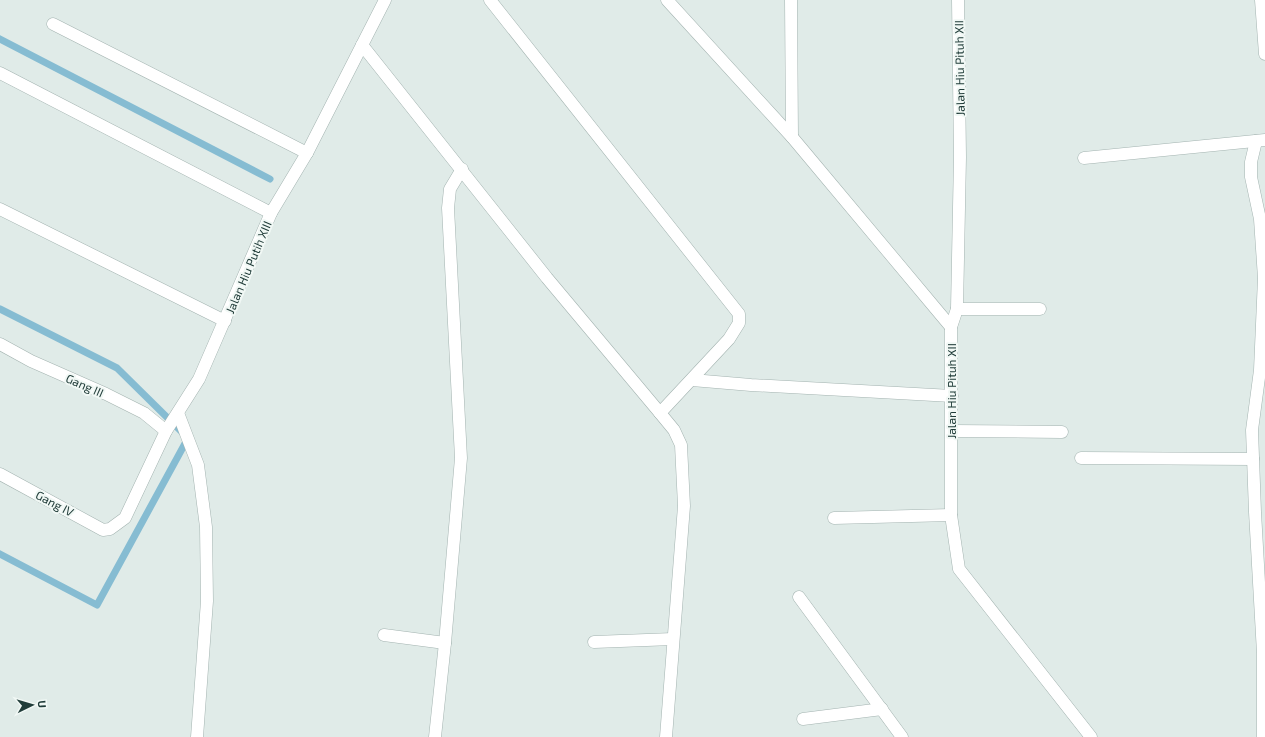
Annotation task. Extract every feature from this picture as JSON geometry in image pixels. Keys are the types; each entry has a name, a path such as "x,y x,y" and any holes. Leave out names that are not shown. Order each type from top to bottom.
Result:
{"street":[{"name":"Jalan Hiu Putih XIII","path":"110,530 125,518 166,431 199,379 271,213 307,153 385,0"},
{"path":"490,0 739,314 739,323 735,332 660,413"},
{"path":"667,0 792,137 951,327"},
{"path":"790,0 792,137"},
{"name":"Jalan Hiu Pituh XII","path":"958,0 960,157 957,309 951,327 951,515 959,569 1019,643 1091,737"},
{"path":"1261,0 1265,54"},
{"path":"54,24 307,153"},
{"path":"362,45 462,169 547,278 674,430 680,445 684,506 666,737"},
{"path":"0,73 271,213"},
{"path":"1084,158 1260,140 1251,162 1252,177 1260,219 1265,278 1260,370 1261,390 1252,430 1263,652 1263,737"},
{"path":"435,737 445,643 461,458 448,208 450,189 462,169"},
{"path":"0,209 225,321"},
{"path":"957,309 1040,309"},
{"name":"Gang III","path":"0,344 31,361 144,413 166,431"},
{"path":"692,380 750,385 952,396"},
{"path":"178,413 198,465 206,527 207,601 197,737"},
{"path":"952,431 1062,432"},
{"path":"1081,458 1253,459"},
{"name":"Gang IV","path":"0,474 103,530 110,530"},
{"path":"834,518 951,515"},
{"path":"799,597 902,737"},
{"path":"384,636 445,643"},
{"path":"594,642 673,640"},
{"path":"803,719 882,709"}],"waterway":[{"path":"0,39 270,179"},
{"path":"0,309 117,368 188,438 97,605 0,554"}]}
